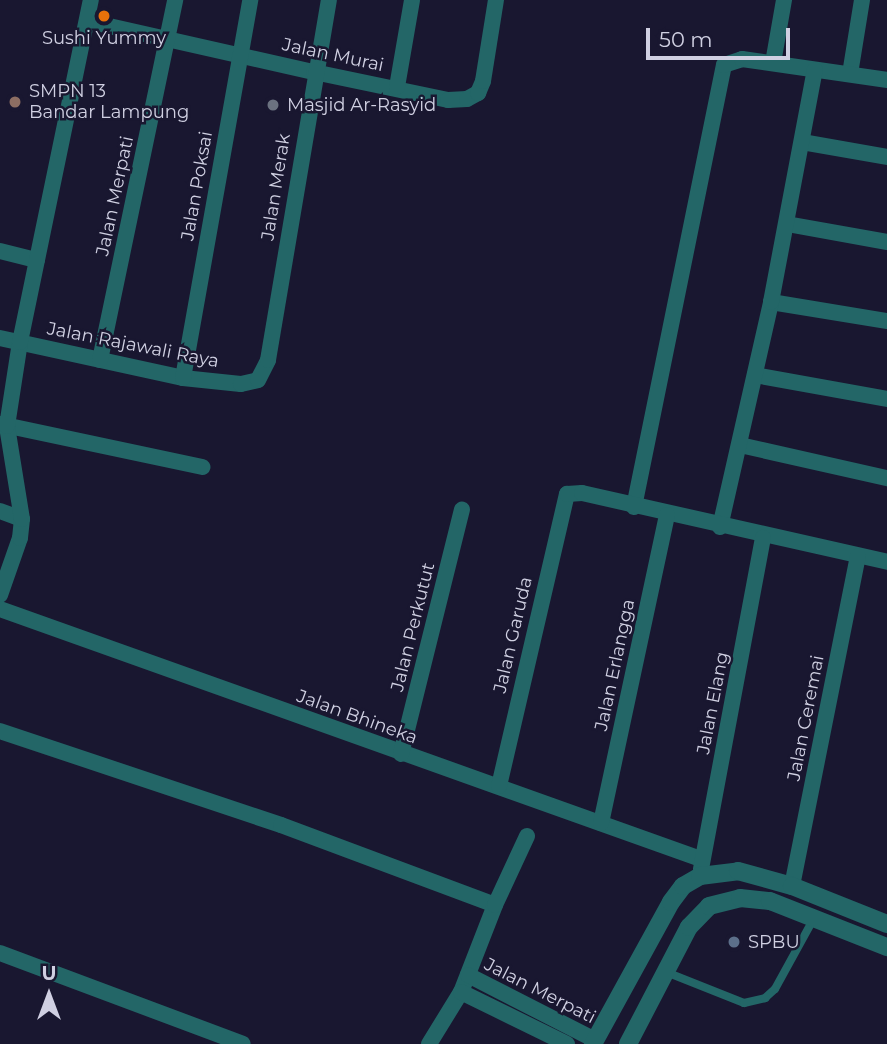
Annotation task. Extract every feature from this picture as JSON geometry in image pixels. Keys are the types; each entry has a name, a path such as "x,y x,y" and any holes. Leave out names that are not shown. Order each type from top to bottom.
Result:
{"street":[{"path":"0,595 20,538 22,519 4,425 92,0"},
{"name":"Jalan Merpati","path":"100,360 175,0"},
{"name":"Jalan Poksai","path":"183,378 250,0"},
{"name":"Jalan Merak","path":"258,380 268,360 314,72 329,0"},
{"path":"397,87 412,0"},
{"name":"Jalan Murai","path":"87,21 448,100 467,99 478,93 496,0"},
{"path":"773,63 784,0"},
{"path":"850,74 862,0"},
{"path":"887,80 742,59 724,65 719,75 634,507 763,538 887,562"},
{"path":"720,527 771,302 815,70"},
{"path":"802,142 887,157"},
{"path":"787,224 887,242"},
{"path":"0,251 37,260"},
{"path":"771,302 887,321"},
{"name":"Jalan Rajawali Raya","path":"0,338 183,378 241,384 258,380"},
{"path":"755,375 887,399"},
{"path":"4,425 202,467"},
{"path":"740,444 887,478"},
{"name":"Jalan Garuda","path":"499,786 567,494 582,493 634,507"},
{"name":"Jalan Perkutut","path":"401,754 462,509"},
{"path":"0,511 22,519"},
{"name":"Jalan Erlangga","path":"601,823 667,515"},
{"name":"Jalan Elang","path":"701,868 763,538"},
{"name":"Jalan Ceremai","path":"792,886 858,557"},
{"name":"Jalan Bhineka","path":"0,609 601,823 701,868"},
{"path":"0,731 281,825 495,905"},
{"path":"429,1044 461,992 495,905 527,836"},
{"path":"594,1042 671,902 701,868 737,871 792,886 886,919"},
{"path":"628,1044 689,927 709,906 740,898 770,901 887,947"},
{"path":"0,953 243,1044"},
{"name":"Jalan Merpati","path":"468,975 594,1042"},
{"name":"Jalan Merpati","path":"461,992 568,1044"}],"lane":[{"path":"665,972 744,1003 765,998 775,989 814,918"}],"place":[{"name":"Sushi Yummy","path":"104,16"},
{"name":"SMPN 13 Bandar Lampung","path":"15,102"},
{"name":"Masjid Ar-Rasyid","path":"273,105"},
{"name":"SPBU","path":"734,942"}]}
